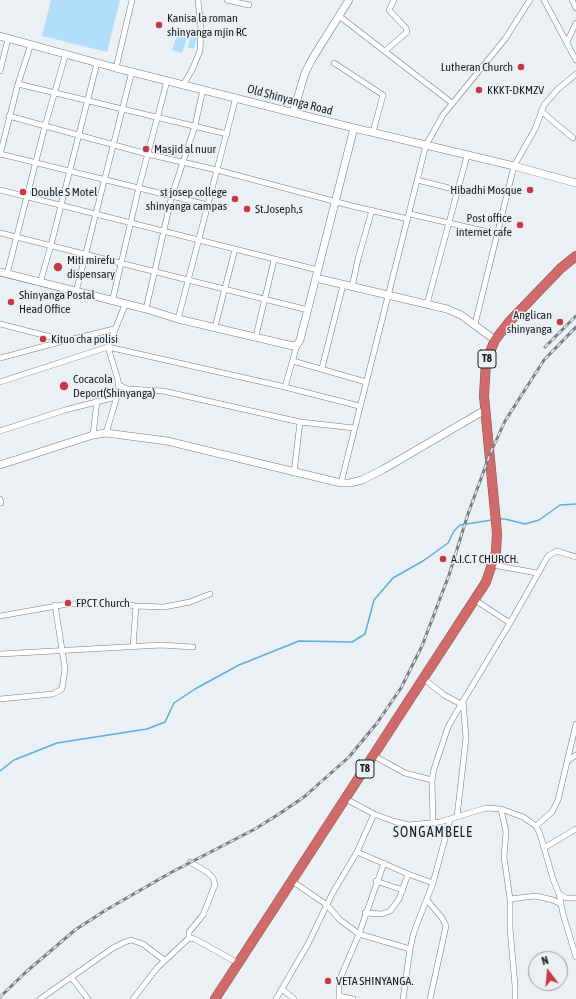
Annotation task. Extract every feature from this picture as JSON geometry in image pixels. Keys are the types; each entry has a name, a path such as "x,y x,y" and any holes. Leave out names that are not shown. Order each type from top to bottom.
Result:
{"highway":[{"name":"T8","path":"215,999 486,582 493,565 496,552 497,533 485,410 486,361 495,340 508,322 561,268 576,256"}],"street":[{"path":"116,68 132,0"},
{"path":"183,85 200,52 201,28 198,0"},
{"path":"227,0 249,5"},
{"path":"293,113 308,66 349,0"},
{"path":"385,52 407,32 400,21 389,10 394,0"},
{"path":"341,483 359,406 389,295 426,145 452,102 505,39 530,0"},
{"path":"544,0 576,60"},
{"path":"572,0 576,8"},
{"path":"339,16 452,102"},
{"path":"567,42 576,23"},
{"name":"Old Shinyanga Road","path":"0,36 116,68 467,156 514,166 576,183"},
{"path":"0,71 8,39"},
{"path":"31,44 18,84 0,154 35,161 105,181 139,187 208,205"},
{"path":"66,53 44,126 17,237 4,273 112,302 146,308 178,319 256,336 293,346 297,345"},
{"path":"40,283 51,246 98,63"},
{"path":"334,63 383,95 384,97 373,132"},
{"path":"76,292 132,71"},
{"path":"475,324 514,166 535,128 541,111 548,98 576,74"},
{"path":"112,302 147,154 167,81"},
{"path":"18,84 227,134"},
{"path":"146,308 172,195 195,126 203,89"},
{"path":"178,319 236,97"},
{"path":"541,111 573,138"},
{"path":"9,116 147,154 217,170 334,202 372,210 449,222 497,234"},
{"path":"285,387 308,310 334,202 354,128"},
{"path":"428,304 467,156"},
{"path":"417,180 457,190"},
{"path":"0,190 96,216 318,270"},
{"path":"352,287 358,259 372,210"},
{"path":"0,233 225,288 308,310"},
{"path":"216,327 234,249"},
{"path":"256,336 274,260"},
{"path":"316,278 447,309 475,324 495,340"},
{"path":"322,368 343,285"},
{"path":"106,433 119,385 108,347 125,305"},
{"path":"0,324 69,340"},
{"path":"0,358 114,329"},
{"path":"0,382 108,347 285,387 359,406"},
{"path":"293,361 322,368 366,382"},
{"path":"119,385 128,389 177,394 300,422 354,428"},
{"path":"0,431 97,401 116,397"},
{"path":"93,435 97,401"},
{"path":"0,465 93,435 106,433 167,441 294,473 341,483 362,480 382,470 485,410"},
{"path":"294,473 300,422"},
{"path":"433,824 432,780 434,768 448,727 510,623 537,574 552,553 557,551 565,552 576,556"},
{"path":"493,565 537,574"},
{"path":"0,616 55,605 104,603 164,607 179,605 210,594"},
{"path":"475,600 510,623"},
{"path":"0,699 53,694 60,692 62,689 65,679 55,605"},
{"path":"133,647 136,606"},
{"path":"0,654 133,647 160,644 193,647"},
{"path":"424,679 444,695 462,703"},
{"path":"457,817 466,738 462,703"},
{"path":"536,826 552,812 556,806 569,760 576,724"},
{"path":"569,760 576,755"},
{"path":"374,756 405,773 432,780"},
{"path":"346,799 374,814 402,824 433,824 450,820 481,808 501,809 523,817 536,826 559,894 576,957"},
{"path":"501,809 506,832 504,857 510,899 510,939 516,998"},
{"path":"276,999 308,944 327,905 357,852 374,814"},
{"path":"403,999 410,949 418,922 433,883 450,820"},
{"path":"544,848 576,829"},
{"path":"357,852 433,883"},
{"path":"189,938 189,932 204,915 215,884 213,878 207,872 190,862"},
{"path":"353,999 339,998 339,981 359,934 376,881 384,863"},
{"path":"365,913 382,914 390,911 394,907 403,890 408,874"},
{"path":"292,881 327,905 340,920 359,934 410,949"},
{"path":"376,881 403,890"},
{"path":"559,894 566,898 576,898"},
{"path":"510,899 536,896 553,900 561,904"},
{"path":"427,900 442,918 446,926 430,999"},
{"path":"133,999 164,960 189,938 195,938 238,963"},
{"path":"40,999 113,948 131,940 143,944 164,960"},
{"path":"71,977 88,999"},
{"path":"282,989 294,999"}],"shaded area":[{"path":"51,0 120,0 107,52 42,36"},
{"path":"179,30 189,33 182,53 172,50"},
{"path":"191,35 197,37 194,49 188,48"}],"waterway":[{"path":"500,519 525,524 539,520 560,505 576,504"},
{"path":"0,771 14,760 57,743 147,729 165,722 174,703 195,689 239,665 299,641 352,642 365,634 374,600 393,578 423,561 448,543 454,531 460,525 492,520"}],"railway":[{"path":"545,347 576,316"},
{"path":"0,997 26,972 75,930 106,910 170,873 255,829 279,814 304,797 349,757 377,723 401,688 422,646 449,575 468,514 490,454 505,421 544,360 576,327"}],"place":[{"name":"Kanisa la roman shinyanga mjin RC","path":"159,25"},
{"name":"Lutheran Church","path":"521,67"},
{"name":"KKKT-DKMZV","path":"479,90"},
{"name":"Masjid al nuur","path":"146,149"},
{"name":"Hibadhi Mosque","path":"530,190"},
{"name":"Double S Motel","path":"23,192"},
{"name":"st josep college shinyanga campas","path":"235,199"},
{"name":"St.Joseph,s","path":"247,209"},
{"name":"Post office internet cafe","path":"520,225"},
{"name":"Miti mirefu dispensary","path":"58,267"},
{"name":"Shinyanga Postal Head Office","path":"11,302"},
{"name":"Anglican shinyanga","path":"560,322"},
{"name":"Kituo cha polisi","path":"43,339"},
{"name":"Cocacola Deport(Shinyanga)","path":"64,386"},
{"name":"A.I.C.T CHURCH.","path":"443,559"},
{"name":"FPCT Church","path":"68,603"},
{"name":"VETA SHINYANGA.","path":"328,981"}],"district":[{"name":"SONGAMBELE","path":"433,833"}]}
